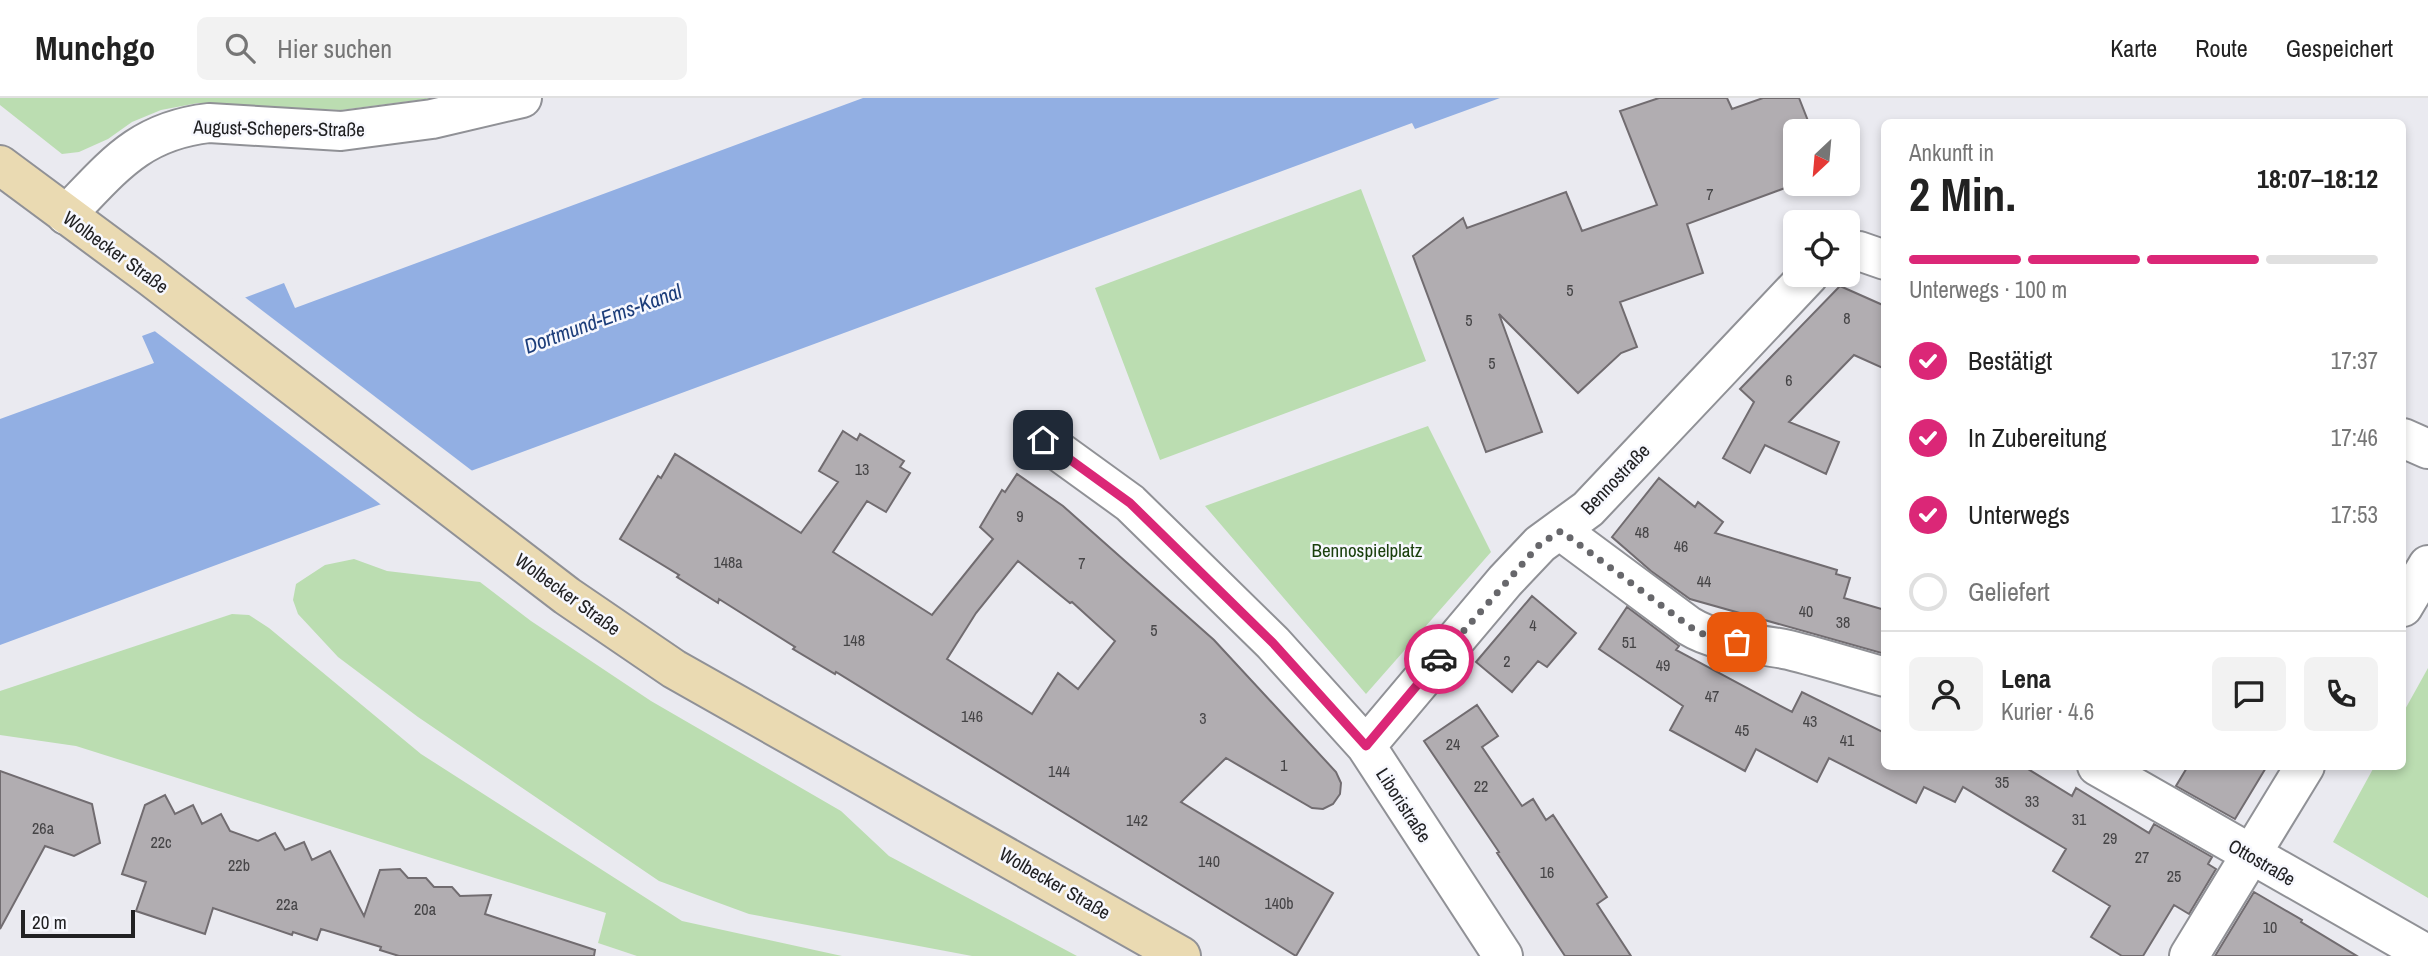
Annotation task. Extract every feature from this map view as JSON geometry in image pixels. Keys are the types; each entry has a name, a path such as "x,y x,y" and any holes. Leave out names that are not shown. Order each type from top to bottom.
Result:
{"main road":[{"name":"Wolbecker Straße","path":"0,165 151,277 567,596 674,669 1181,956"}],"street":[{"name":"August-Schepers-Straße","path":"66,215 130,151 153,138 187,126 209,123 341,131 432,119 522,98"},
{"path":"1860,251 1881,259"},
{"name":"Bennostraße","path":"1366,746 1540,544 1588,509 1799,287"},
{"path":"2406,439 2428,449"},
{"name":"Liboristraße","path":"1043,440 1130,503 1273,643 1366,746 1503,956"},
{"path":"1561,531 1704,635 1721,641 1788,650 1881,676"},
{"path":"2406,602 2428,565"},
{"name":"Ottostraße","path":"2104,770 2428,955"},
{"path":"2189,956 2303,770"}],"green space":[{"path":"0,98 434,98 341,110 198,103 161,110 132,122 108,139 79,152 62,154 0,105"},
{"path":"1361,189 1426,361 1160,460 1095,288"},
{"name":"Bennospielplatz","path":"1428,426 1491,552 1366,694 1205,506"},
{"path":"354,559 387,571 480,582 531,621 651,701 841,811 889,856 1077,956 972,956 749,914 659,881 418,717 338,657 298,614 293,600 296,584 325,565"},
{"path":"232,614 249,615 269,628 421,754 682,921 842,956 637,956 598,943 606,913 76,746 0,735 0,691"},
{"path":"2428,668 2428,898 2333,842 2372,770 2406,770 2406,708"}],"water":[{"name":"Dortmund-Ems-Kanal","path":"863,98 1500,98 1415,129 1412,123 0,645 0,419 154,363 142,336 284,283 295,308"}],"pier":[{"path":"242,295 475,473 384,507 152,329"}],"building":[{"path":"1659,98 1727,98 1732,109 1763,98 1799,98 1807,119 1783,119 1783,189 1687,224 1703,273 1620,302 1637,347 1621,353 1578,393 1499,314 1542,432 1486,452 1413,256 1463,218 1467,228 1566,192 1582,231 1657,205 1620,111"},
{"path":"1839,287 1881,304 1881,367 1854,355 1789,422 1839,442 1826,474 1765,445 1750,473 1723,458 1754,402 1740,389"},
{"path":"843,431 857,440 860,434 904,461 900,467 910,473 886,512 867,501 833,552 932,615 993,539 980,527 1002,490 1005,492 1017,474 1063,506 1214,640 1336,772 1341,783 1340,794 1333,804 1323,809 1312,808 1226,758 1181,802 1333,893 1296,956 836,672 835,674 793,649 795,647 719,599 718,603 677,577 679,575 620,539 658,476 661,478 675,454 801,533 838,482 819,471","holes":["1018,561 1115,641 1078,689 1058,673 1032,714 947,659 976,613"]},
{"path":"1659,478 1695,507 1698,502 1723,522 1715,533 1837,570 1836,574 1850,578 1844,598 1881,609 1881,653 1690,599 1651,571 1612,537"},
{"path":"1532,596 1576,633 1547,667 1538,661 1512,692 1476,662"},
{"path":"1627,607 1679,646 1676,650 1792,712 1802,692 1881,731 1881,770 2030,770 2072,796 2076,788 2149,833 2154,824 2212,857 2208,864 2216,869 2189,914 2174,905 2143,956 2122,956 2091,937 2110,906 2053,871 2066,849 1963,787 1955,802 1924,787 1916,803 1829,758 1817,782 1756,749 1745,771 1670,730 1683,706 1599,649"},
{"path":"1477,705 1498,736 1482,747 1522,806 1533,799 1546,820 1553,815 1607,897 1597,904 1631,956 1565,956 1424,741"},
{"path":"2186,770 2265,770 2235,819 2176,786"},
{"path":"0,771 92,804 100,843 74,856 45,846 0,929"},
{"path":"165,795 175,814 193,805 202,824 221,814 230,831 258,841 275,833 285,850 304,842 312,860 330,851 364,916 380,870 400,869 408,878 426,878 434,887 452,887 460,896 491,895 485,914 595,950 594,956 399,956 380,950 381,947 321,929 317,940 293,932 292,935 213,908 205,934 136,911 146,882 122,874 145,805"},
{"path":"2254,892 2302,920 2301,922 2357,956 2215,956"}],"way so far":[{"path":"1439,659 1540,544 1561,531 1689,626 1721,641 1737,642"}],"route":[{"path":"1043,440 1130,503 1273,643 1366,746 1439,659"}]}
